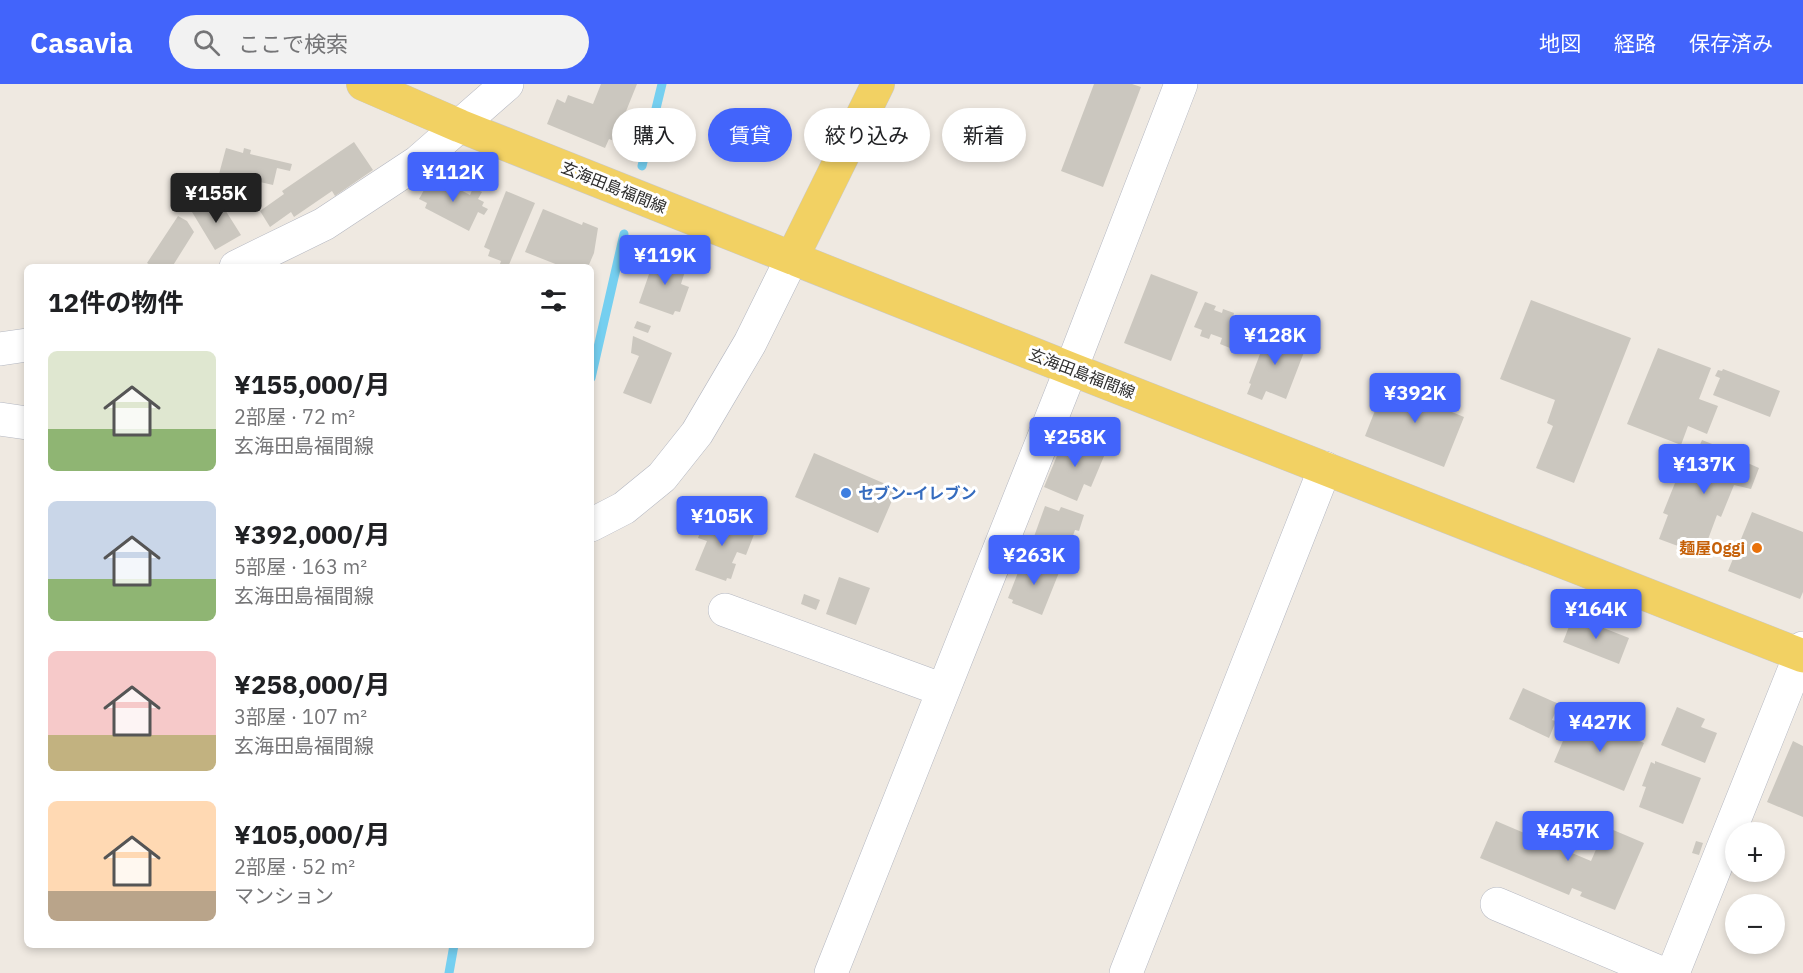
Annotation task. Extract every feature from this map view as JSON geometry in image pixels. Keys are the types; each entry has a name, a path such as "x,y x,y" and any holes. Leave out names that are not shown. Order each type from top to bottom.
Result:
{"main road":[{"name":"玄海田島福間線","path":"363,84 460,126 1071,369 1802,653"},
{"path":"792,258 878,84"}],"street":[{"path":"242,264 324,224 418,162 507,84"},
{"path":"831,973 1071,369 1181,84"},
{"path":"594,523 624,508 662,477 697,433 750,343 792,258"},
{"path":"0,348 24,345"},
{"path":"0,419 24,423"},
{"path":"1126,973 1325,468"},
{"path":"725,610 943,690"},
{"path":"1674,973 1802,653"},
{"path":"1497,904 1661,973"}],"building":[{"path":"601,84 637,84 627,108 612,108 612,140 609,139 605,148 547,124 557,99 565,103 568,95 593,104"},
{"path":"1094,84 1132,84 1141,87 1103,187 1061,171"},
{"path":"354,142 373,170 335,196 332,191 294,217 291,212 270,227 260,211 284,194 282,191"},
{"path":"226,148 243,153 244,148 251,150 250,154 292,164 290,171 277,168 273,185 260,182 258,190 242,186 243,181 219,174"},
{"path":"438,178 470,195 473,188 482,192 478,199 484,202 482,206 488,209 484,215 478,212 469,231 425,208 427,203 419,199 429,181 435,183"},
{"path":"506,191 535,203 509,264 500,264 501,261 488,256 490,250 484,247"},
{"path":"217,197 241,235 215,250 192,212"},
{"path":"543,209 582,225 583,222 598,228 594,253 589,264 555,264 525,252"},
{"path":"178,216 187,221 194,232 174,264 147,263"},
{"path":"656,254 687,265 681,284 689,287 680,312 675,311 673,315 639,303"},
{"path":"1151,274 1198,292 1171,361 1124,343"},
{"path":"1531,300 1631,338 1574,483 1536,468 1553,426 1547,423 1555,400 1500,379"},
{"path":"1205,302 1216,306 1214,310 1222,313 1223,309 1234,313 1233,317 1241,320 1230,348 1220,344 1222,338 1211,334 1209,339 1200,336 1202,330 1194,327"},
{"path":"637,321 651,326 648,333 634,328"},
{"path":"1261,330 1306,347 1286,399 1266,391 1262,400 1247,394 1260,354 1256,352 1258,346 1255,345"},
{"path":"633,336 672,353 651,404 623,393 639,356 631,353"},
{"path":"1658,348 1711,368 1699,399 1718,406 1707,434 1688,426 1681,445 1627,424"},
{"path":"1723,369 1780,391 1770,417 1713,395 1720,378 1715,376 1718,370"},
{"path":"1404,384 1450,401 1447,410 1464,417 1444,467 1365,436 1385,385 1401,392"},
{"path":"1079,438 1107,449 1091,487 1084,484 1077,501 1044,487 1064,439 1076,444"},
{"path":"1702,440 1745,457 1743,461 1759,468 1751,489 1734,485 1721,517 1717,515 1703,553 1687,546 1686,549 1659,539 1668,515 1663,513 1681,468 1688,472"},
{"name":"セブン-イレブン","path":"814,453 897,489 878,533 795,497"},
{"path":"1045,506 1059,511 1061,507 1084,515 1079,531 1075,530 1070,544 1077,546 1071,560 1031,545"},
{"path":"1752,512 1803,532 1803,592 1800,599 1728,571"},
{"path":"707,514 755,532 746,555 737,552 732,563 736,564 731,579 727,578 726,581 695,570 707,541 698,538"},
{"path":"1024,557 1060,570 1042,615 1012,603 1013,600 1008,598"},
{"path":"839,577 870,588 856,625 826,614"},
{"path":"804,594 820,600 816,610 801,604"},
{"path":"1573,616 1629,638 1619,664 1563,642"},
{"path":"1523,688 1559,704 1552,720 1556,721 1549,738 1509,719"},
{"path":"1677,707 1705,719 1701,727 1717,733 1705,763 1661,745"},
{"path":"1600,716 1617,724 1614,730 1644,743 1624,791 1554,762 1571,722 1594,732"},
{"path":"1793,741 1803,746 1803,817 1767,802"},
{"path":"1655,761 1701,778 1683,824 1639,807 1646,787 1642,786 1651,762 1655,764"},
{"path":"1496,821 1591,861 1601,838 1587,832 1592,821 1644,843 1615,910 1580,896 1582,892 1572,888 1569,895 1480,858"},
{"path":"1696,841 1703,843 1699,855 1692,853"}],"waterway":[{"path":"642,166 662,84"},
{"path":"594,365 624,234"},
{"path":"449,973 453,948"}],"place":[{"name":"セブン-イレブン","path":"846,493"},
{"name":"麺屋Oggi","path":"1757,548"}]}
